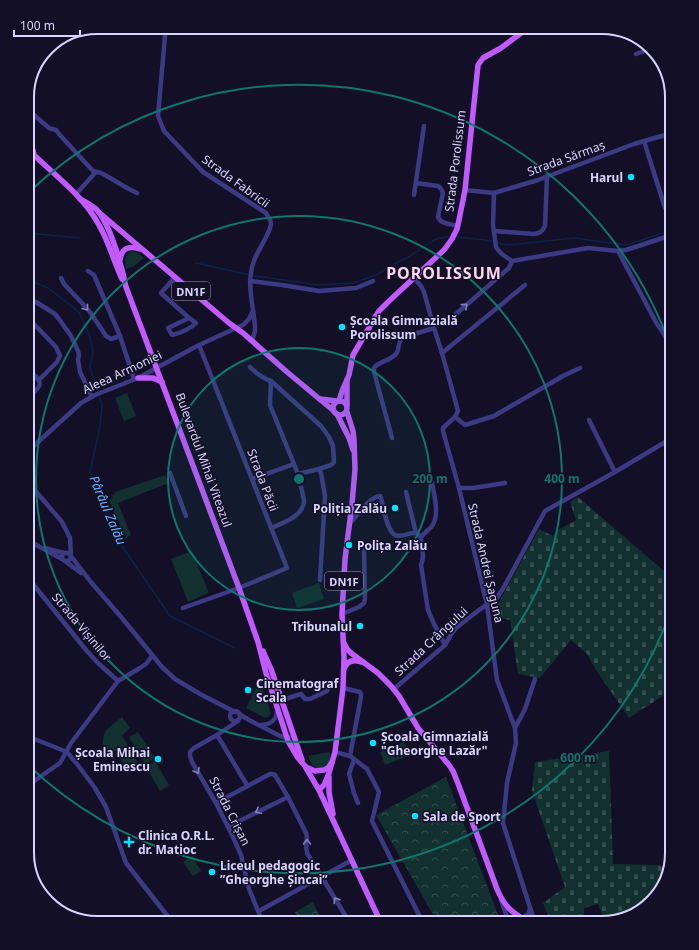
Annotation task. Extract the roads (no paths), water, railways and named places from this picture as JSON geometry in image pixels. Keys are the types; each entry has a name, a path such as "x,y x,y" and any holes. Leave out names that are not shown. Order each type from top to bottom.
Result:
{"main road":[{"name":"Strada Porolissum","path":"338,401 347,379 353,355 379,311 444,250 452,239 458,226 465,190 478,65 483,58 501,48 520,34"},
{"name":"Bulevardul Mihai Viteazul","path":"34,155 78,197 96,210 102,217 109,230 126,287"},
{"name":"Bulevardul Mihai Viteazul","path":"78,197 97,221 126,287 239,588 258,642 264,668 287,737 298,758 306,767"},
{"name":"DN1F","path":"96,210 335,413 348,438 355,458"},
{"name":"DN1F","path":"97,221 109,230 117,231 126,236"},
{"path":"105,237 105,234 109,230"},
{"path":"120,264 121,254 124,250 130,247 143,250"},
{"path":"136,378 153,378 158,379 163,383"},
{"name":"Strada Porolissum","path":"347,379 347,405"},
{"path":"320,399 344,401 347,405"},
{"path":"338,401 333,406 335,413 343,415 347,412"},
{"name":"DN1F","path":"343,639 342,614 345,559 354,491 355,458 355,444 353,431 347,412 347,405"},
{"path":"343,639 347,649 368,665 394,689 415,724 441,754 453,771 500,897 507,907 518,916"},
{"path":"319,790 324,785 329,773 334,752 343,688 343,639"},
{"name":"Bulevardul Mihai Viteazul","path":"258,642 268,662 306,767 319,790 378,916"},
{"path":"344,658 345,654 348,652 356,656"},
{"path":"344,670 347,664 352,661 360,661 368,665"},
{"path":"306,767 315,771 324,770 328,768 332,762"},
{"path":"329,773 329,797 336,826"}],"street":[{"name":"Strada Fabricii","path":"165,34 158,116 164,131 203,172 266,213 270,220 271,224 269,231 254,259 251,270 250,280 255,332 252,341"},
{"path":"636,54 645,51"},
{"path":"34,115 49,128 56,130 76,154 93,171 101,173 137,193"},
{"path":"414,195 424,126"},
{"name":"Strada Sărmaș","path":"465,190 494,194 634,144 665,135"},
{"path":"644,141 665,208"},
{"path":"78,197 95,172"},
{"path":"494,230 534,234 540,233 543,230 545,226 547,176"},
{"path":"416,183 438,186 441,188 443,193 438,219 442,222 458,226"},
{"path":"494,194 493,225 496,237 496,247 503,255 512,261 588,248 618,251 626,250 665,237"},
{"path":"618,251 665,336"},
{"path":"432,323 445,323 448,321 509,268 512,261"},
{"path":"88,270 94,275 136,378"},
{"path":"175,277 161,293 196,323 172,335 168,328 187,319 188,317"},
{"path":"61,278 64,284 90,312 106,336 111,339 120,336"},
{"path":"414,278 424,292 442,353 458,411 455,417 465,425 494,416 563,376 580,368"},
{"path":"250,280 319,291 356,288 373,281"},
{"path":"442,353 525,285"},
{"path":"34,301 54,314 71,336 78,351 80,372 93,396"},
{"path":"236,328 246,323 253,310"},
{"path":"34,324 56,347 60,356 57,362 39,380"},
{"name":"Aleea Armoniei","path":"34,446 81,402 136,378 199,345 236,328"},
{"path":"392,438 374,368 376,365 394,356 398,352 400,341 404,337 434,328"},
{"name":"Strada Păcii","path":"183,608 239,588 287,568 199,345"},
{"path":"250,368 264,379 271,380 321,426 329,437 333,446 334,462 331,465 298,474"},
{"path":"34,375 39,380 40,384 38,389 34,393"},
{"path":"271,380 270,405 298,474 304,501 301,510 296,516 271,528"},
{"name":"Strada Andrei Șaguna","path":"455,417 443,428 443,431 487,605 497,680 515,728 516,743 507,783 503,823 533,916"},
{"path":"589,420 615,472"},
{"name":"Strada Crângului","path":"394,689 445,645 456,628 496,600 545,511 665,442"},
{"path":"252,479 294,464"},
{"path":"319,469 325,496 320,580"},
{"path":"170,473 186,516"},
{"path":"421,537 432,526 435,518 436,501 432,482"},
{"path":"458,488 473,488 505,483"},
{"path":"34,489 62,522 70,538 71,545 68,554 70,560 64,560"},
{"path":"406,492 416,533 420,535 422,540 423,560 421,564 428,610 445,645"},
{"path":"349,524 369,501 375,496 380,496 390,530 395,535 399,536 416,533"},
{"path":"34,544 64,560 88,579"},
{"path":"40,547 68,554 162,667 175,679 240,717 238,720"},
{"path":"342,614 359,607 364,603 364,551"},
{"path":"64,560 62,556 68,554"},
{"name":"Strada Vișinilor","path":"34,585 86,650 118,681"},
{"path":"34,781 60,763 71,743 118,681 146,664 152,656"},
{"path":"515,728 525,709 535,679"},
{"path":"343,688 360,692 361,694 350,756"},
{"path":"282,700 301,694 305,699 310,699 327,691 328,689"},
{"path":"256,724 266,724 275,719 277,712 276,706"},
{"path":"234,714 231,719 233,721 249,720"},
{"path":"234,714 280,736 287,737 294,735"},
{"path":"228,727 234,714"},
{"name":"Strada Crișan","path":"238,720 217,735 194,748 190,752 190,756 229,826 241,855 249,889 261,916"},
{"path":"217,735 247,785"},
{"path":"34,739 67,752 95,788 106,807 126,863 168,916"},
{"path":"334,752 350,756 367,769 378,792 372,821 420,916"},
{"path":"354,760 349,774 358,803"},
{"path":"216,803 247,785 272,774 275,775 306,833 307,852 347,916"},
{"path":"229,826 288,797"},
{"path":"259,911 352,860"},
{"path":"500,897 507,916"},
{"path":"526,916 530,912 530,908"}],"waterway":[{"path":"497,243 508,245 574,238 626,245 665,232"},
{"path":"34,234 80,238"},
{"path":"196,263 255,276 319,285 353,283 376,275 407,258 434,240 448,237"},
{"path":"457,237 494,242"},
{"name":"Pârâul Zalău","path":"34,282 48,288 79,312 90,337 93,352 90,367 98,392"},
{"name":"Pârâul Zalău","path":"99,396 102,404 100,427 90,472 122,546 170,616 235,648"}],"place":[{"name":"Harul","path":"631,177"},
{"name":"Școala Gimnazială Porolissum","path":"342,327"},
{"name":"Poliția Zalău","path":"395,508"},
{"name":"Polița Zalău","path":"349,545"},
{"name":"Tribunalul","path":"360,626"},
{"name":"Cinematograf Scala","path":"248,690"},
{"name":"Școala Gimnazială \"Gheorghe Lazăr\"","path":"373,743"},
{"name":"Școala Mihai Eminescu","path":"158,759"},
{"name":"Sala de Sport","path":"415,816"},
{"name":"Clinica O.R.L. dr. Matioc","path":"129,842"},
{"name":"Liceul pedagogic ”Gheorghe Șincai”","path":"212,872"}],"district":[{"name":"POROLISSUM","path":"444,273"}]}
